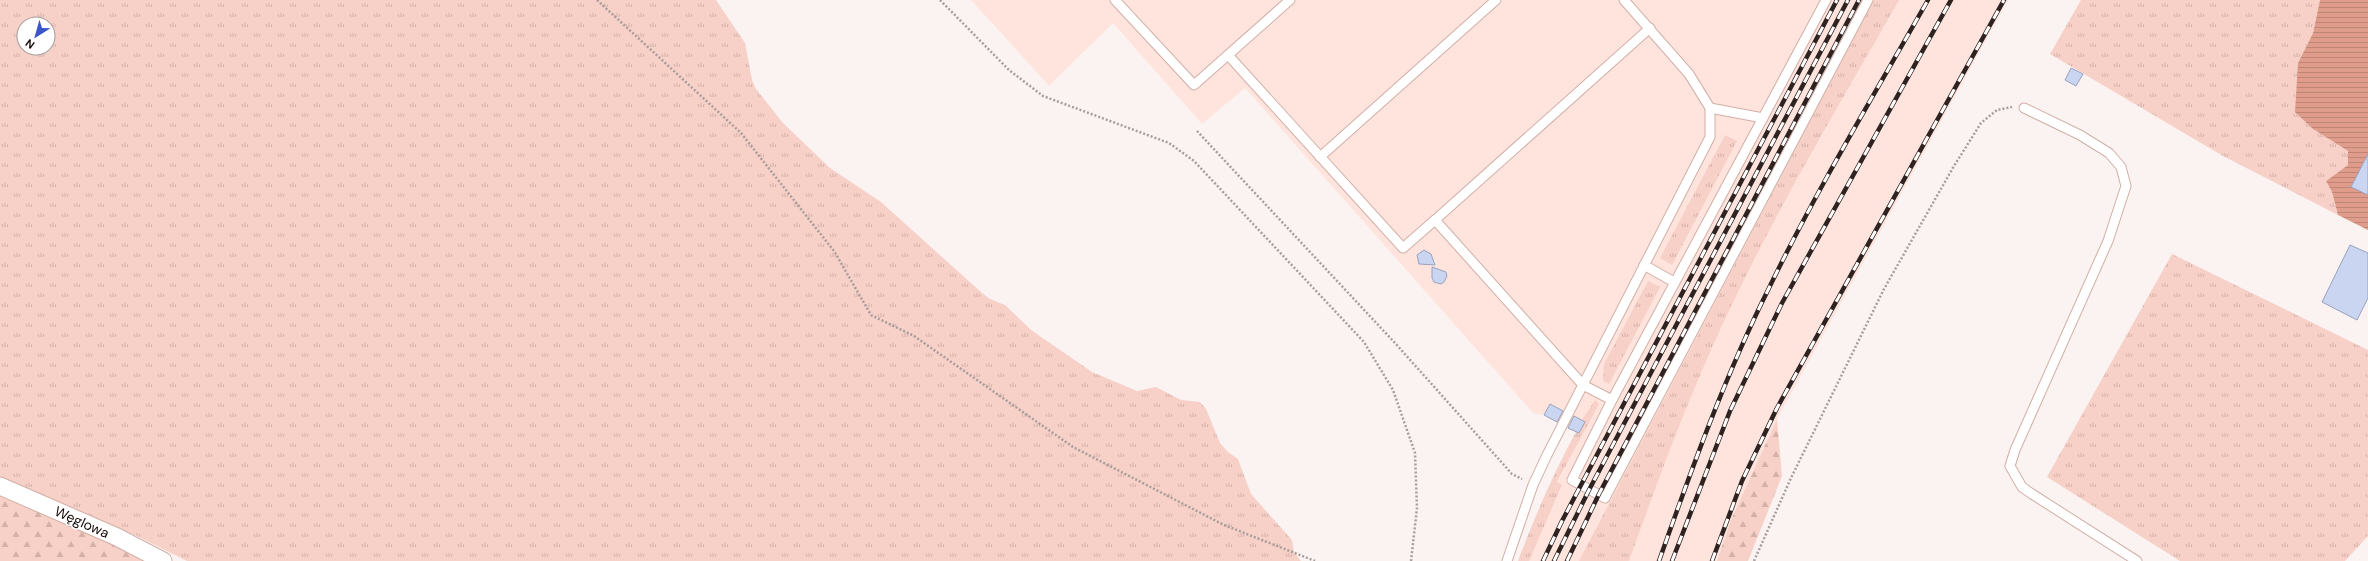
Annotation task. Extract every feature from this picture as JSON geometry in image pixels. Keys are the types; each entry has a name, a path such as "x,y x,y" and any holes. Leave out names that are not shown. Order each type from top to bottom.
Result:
{"street":[{"name":"Węglowa","path":"0,486 117,537 163,561"}],"lane":[{"path":"1115,0 1194,85 1290,0"},
{"path":"1320,157 1496,0"},
{"path":"1506,561 1533,485 1710,136 1710,108 1689,74 1624,0"},
{"path":"1826,0 1674,282 1572,480 1605,498 1868,0"},
{"path":"1228,55 1403,248 1650,28"},
{"path":"1710,108 1763,118"},
{"path":"2024,108 2080,135 2109,153 2121,167 2126,186 2108,241 2015,450 2010,466 2022,487 2137,561"},
{"path":"1435,220 1583,385 1612,400"},
{"path":"1644,266 1674,282"}],"path":[{"path":"597,0 741,133 834,250 871,315 914,336 1073,447 1224,525 1315,561"},
{"path":"940,0 1009,70 1043,96 1168,143 1194,161 1364,342 1393,390 1415,453 1417,508 1411,561"},
{"path":"1754,561 1791,478 1877,302 1954,166 1981,123 1998,110 2007,106 2024,108"},
{"path":"1197,131 1395,343 1512,474 1533,485"}],"shaded area":[{"path":"971,0 2008,0 1777,419 1731,520 1717,561 1528,561 1562,486 1557,483 1582,435 1544,415 1533,413 1245,88 1202,124 1113,23 1049,86"},
{"path":"2320,0 2368,0 2368,230 2338,215 2332,192 2326,181 2348,165 2348,151 2313,129 2295,112 2298,63 2313,33"}],"green space":[{"path":"0,0 716,0 745,43 752,80 756,89 783,123 830,168 881,202 982,293 990,299 1005,305 1031,330 1092,372 1137,391 1156,387 1181,400 1200,402 1206,409 1220,443 1228,452 1238,459 1251,494 1292,540 1294,552 1301,561 187,561 135,535 0,479"},
{"path":"1874,0 1899,0 1831,118 1765,238 1725,319 1686,409 1629,561 1579,561"},
{"path":"2081,0 2320,0 2313,33 2298,63 2313,129 2348,151 2348,165 2326,181 2332,192 2338,215 2223,156 2050,54"},
{"path":"1725,135 1737,141 1672,265 1660,258"},
{"path":"2172,254 2368,350 2368,536 2345,561 2180,561 2047,477"},
{"path":"1648,281 1660,287 1609,384 1603,381 1604,364"},
{"path":"1595,400 1599,404 1557,482 1562,485 1529,561 1518,561 1552,479 1576,432 1579,433 1585,422 1582,420"},
{"path":"1777,419 1782,476 1748,561 1717,561 1731,520"},
{"path":"0,495 48,517 100,535 154,561 0,561"}],"building":[{"path":"2071,68 2083,74 2076,86 2065,80"},
{"path":"2368,154 2368,195 2351,187"},
{"path":"2350,245 2368,253 2368,298 2357,320 2322,302"},
{"path":"1424,250 1431,254 1435,265 1419,264 1417,255"},
{"path":"1432,267 1446,272 1447,276 1441,284 1434,282 1432,278"},
{"path":"1550,404 1563,411 1557,422 1544,415"},
{"path":"1574,416 1585,422 1579,433 1568,428"}],"railway":[{"path":"1543,561 1562,521 1837,0"},
{"path":"1554,561 1589,490 1848,0"},
{"path":"1567,561 1599,494 1859,0"},
{"path":"1659,561 1710,423 1753,321 1787,251 1826,178 1928,0"},
{"path":"1672,561 1730,411 1782,303 1951,0"},
{"path":"1712,561 1742,481 1777,408 2004,0"}]}
